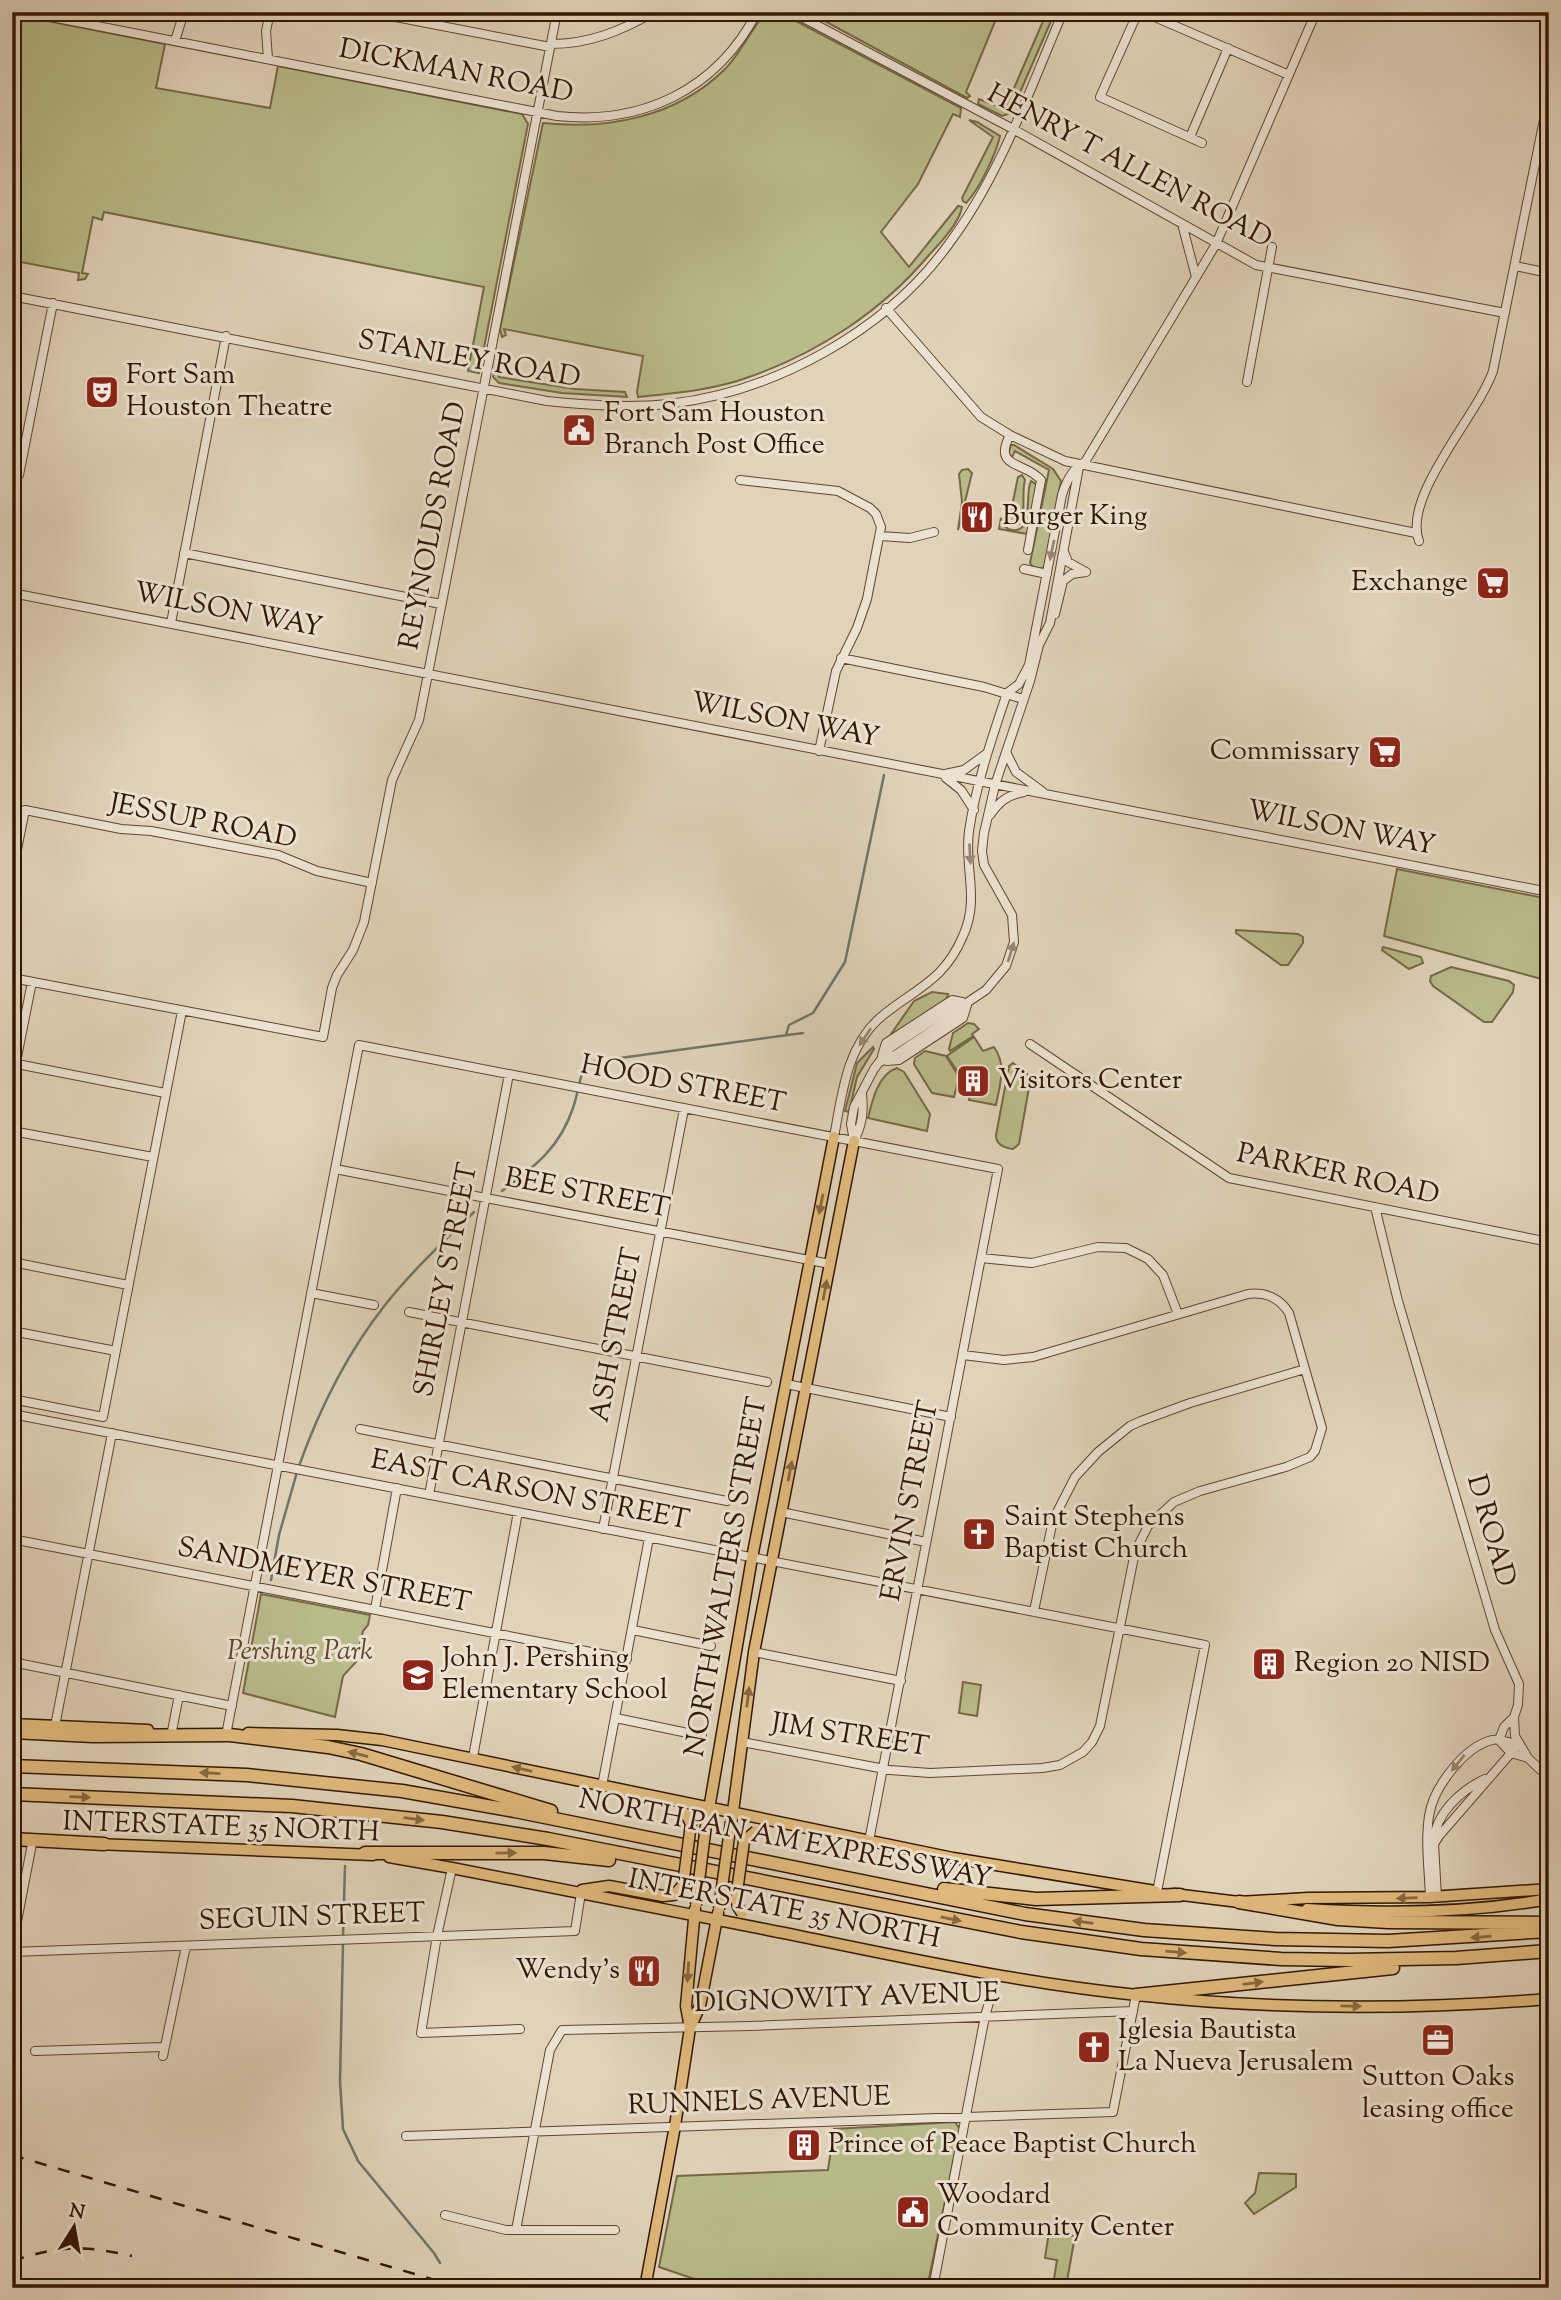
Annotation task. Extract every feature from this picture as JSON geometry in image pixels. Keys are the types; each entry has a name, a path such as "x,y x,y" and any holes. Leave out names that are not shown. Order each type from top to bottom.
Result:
{"highway":[{"path":"12,1732 93,1736 228,1735 314,1745 361,1754 527,1804 683,1846"},
{"name":"NORTH PAN AM EXPRESSWAY","path":"12,1766 247,1775 402,1791 1025,1914 1144,1930 1275,1939 1388,1941 1549,1931"},
{"name":"NORTH PAN AM EXPRESSWAY","path":"12,1794 327,1809 442,1822 548,1839 1021,1932 1169,1952 1281,1959 1390,1960 1549,1951"},
{"path":"12,1841 104,1844"},
{"path":"365,1853 544,1853 677,1866"},
{"path":"847,1877 1018,1898 1180,1895"},
{"path":"1239,1902 1338,1919 1388,1923 1549,1923"},
{"path":"1136,1995 1353,1971 1457,1966 1549,1957"}],"main road":[{"name":"NORTH WALTERS STREET","path":"690,2028 686,2006 708,1813 752,1558 834,1138"},
{"name":"NORTH WALTERS STREET","path":"645,2288 690,2028 700,2006 718,1914 754,1652 854,1141"},
{"path":"12,1724 228,1735 265,1732 365,1737 473,1757 645,1795 708,1813 790,1825 968,1861 1134,1889 1239,1902 1340,1911 1416,1912 1549,1899"},
{"path":"577,1892 609,1886 663,1896 674,1895 683,1885 691,1824 686,1814 645,1795"},
{"path":"763,1929 742,1913 736,1899 744,1841 756,1831 790,1825"},
{"name":"INTERSTATE 35 NORTH","path":"12,1841 32,1844 365,1853 577,1892 718,1914 763,1929 997,1976 1136,1995 1269,2005 1354,2007 1458,2005 1549,1999"},
{"path":"1239,1902 1308,1898 1433,1897 1549,1889"}],"street":[{"name":"DICKMAN ROAD","path":"26,12 537,113 597,118 636,112 664,102 691,87 723,61 749,29 757,12"},
{"path":"175,41 184,12"},
{"path":"268,59 266,31 270,12"},
{"path":"370,12 550,46 599,38 630,26 654,12"},
{"name":"REYNOLDS ROAD","path":"182,1011 323,1037 332,988 359,935 392,780 419,720 557,12"},
{"name":"HENRY T ALLEN ROAD","path":"792,12 1013,129 1241,258 1268,269 1505,313"},
{"name":"STANLEY ROAD","path":"12,296 547,401 639,406 692,400 750,386 806,362 854,334 917,282 947,247 975,204 1013,129 1063,12"},
{"path":"1202,143 1100,97 1140,12 1289,75"},
{"path":"834,1138 848,1069 868,1031 881,1017 936,978 953,956 970,919 972,896 969,833 979,782 1007,693 1019,684 1029,665 1062,495 1070,475 1084,462 1216,244 1313,13"},
{"path":"1190,137 1228,48"},
{"path":"886,309 971,407 994,426 1065,461 1418,537 1422,500 1488,386 1548,100"},
{"path":"1182,224 1196,277"},
{"path":"1247,382 1272,247"},
{"path":"1515,266 1549,273"},
{"path":"19,475 53,303"},
{"path":"171,623 226,336"},
{"path":"1010,435 1003,454 1008,460 1038,475 1041,480 1028,550"},
{"path":"1050,623 1080,464"},
{"path":"740,480 830,490 854,498 876,514 881,527 867,599 858,628 836,671 819,751"},
{"path":"880,536 910,538 934,532"},
{"path":"854,1141 851,1124 855,1107 867,1080 890,1048 955,1006 968,1002 986,990 1006,966 1014,942 1012,915 984,865 982,851 995,785 1030,681 1039,645 1056,613 1063,580 1086,572 1068,562 1063,550"},
{"path":"184,553 441,604"},
{"path":"1024,569 1047,574"},
{"name":"WILSON WAY","path":"12,593 1549,892"},
{"path":"841,658 1007,693 1023,699"},
{"path":"941,775 964,770 988,752"},
{"path":"1006,752 1016,772 1049,796"},
{"path":"941,775 961,790 974,811"},
{"path":"988,817 1000,802 1009,796 1028,792"},
{"name":"JESSUP ROAD","path":"12,874 25,810 278,855 317,871 372,883"},
{"path":"12,978 182,1011 103,1417 12,1399"},
{"path":"12,1082 32,982"},
{"path":"880,1062 899,1060 964,1018 968,1002"},
{"name":"PARKER ROAD","path":"1030,1044 1229,1178 1549,1242"},
{"name":"HOOD STREET","path":"335,1169 359,1045 998,1169"},
{"path":"14,1063 166,1093"},
{"name":"SHIRLEY STREET","path":"429,1494 509,1074"},
{"name":"ASH STREET","path":"603,1529 684,1109"},
{"path":"12,1130 153,1157"},
{"path":"228,1735 335,1169"},
{"name":"BEE STREET","path":"335,1169 830,1264"},
{"name":"ERVIN STREET","path":"869,1841 998,1169"},
{"name":"D ROAD","path":"1375,1208 1398,1301 1495,1630 1519,1684 1518,1705 1514,1717"},
{"path":"981,1258 1032,1263 1098,1247 1126,1248 1148,1259 1163,1275 1168,1282 1178,1314"},
{"path":"12,1262 128,1285"},
{"path":"311,1293 374,1305"},
{"path":"962,1355 1019,1360 1248,1294 1267,1295 1280,1302 1289,1313 1322,1428 1315,1451 1310,1457 1286,1467 1200,1491 1174,1502 1156,1517 1143,1533 1135,1552 1120,1628"},
{"path":"409,1312 767,1382"},
{"path":"12,1331 116,1351"},
{"path":"1034,1611 1053,1520 1058,1508 1075,1477 1105,1446 1141,1421 1190,1403 1305,1369"},
{"path":"786,1384 951,1417"},
{"name":"EAST CARSON STREET","path":"12,1414 1205,1645 1157,1892"},
{"path":"360,1429 727,1501"},
{"path":"55,1726 113,1433"},
{"path":"375,1609 397,1488"},
{"path":"473,1757 518,1512"},
{"path":"781,1512 926,1542"},
{"path":"602,1786 649,1538"},
{"name":"SANDMEYER STREET","path":"12,1539 627,1659"},
{"name":"JIM STREET","path":"742,1742 913,1773 1060,1765 1083,1752 1100,1726 1120,1628"},
{"path":"633,1630 711,1646"},
{"path":"754,1652 901,1681"},
{"path":"12,1662 232,1706"},
{"path":"172,1731 179,1695"},
{"path":"1549,1716 1544,1723 1549,1735"},
{"path":"1499,1740 1504,1727 1514,1717"},
{"path":"1514,1717 1518,1745 1549,1778"},
{"path":"616,1718 702,1736"},
{"path":"1433,1897 1427,1829 1429,1812 1437,1792 1467,1753 1492,1740 1518,1745"},
{"path":"1499,1740 1511,1753 1528,1758"},
{"path":"1433,1897 1435,1828 1439,1819 1468,1786 1489,1777 1518,1745"},
{"path":"12,1949 16,1902 32,1844"},
{"path":"452,1868 437,1936 421,2033 520,2029"},
{"name":"SEGUIN STREET","path":"12,1949 186,1946 575,1931 577,1892"},
{"path":"35,2051 163,2051 186,1946"},
{"path":"933,2288 985,2016 997,1976"},
{"path":"1133,2011 1136,1995"},
{"name":"DIGNOWITY AVENUE","path":"534,2132 550,2050 562,2030 690,2028 1133,2011"},
{"name":"RUNNELS AVENUE","path":"406,2136 1113,2112 1133,2011"},
{"path":"516,2230 534,2132"},
{"path":"445,2216 499,2229 615,2230"}],"green space":[{"path":"766,12 779,12 961,108 960,117 953,114 918,184 881,232 909,267 958,206 962,207 948,233 891,294 847,328 800,356 722,385 638,397 643,356 504,329 506,335 502,337 500,329 543,123 568,125 616,122 640,117 685,99 725,69"},
{"path":"808,12 999,12 966,92 970,96 967,98"},
{"path":"1047,12 1055,12 1011,113 1002,116 978,104 979,99 1005,109"},
{"path":"12,14 165,44 156,88 270,108 278,66 522,114 528,124 479,373 468,371 484,287 104,212 102,220 93,217 82,273 88,274 85,279 78,280 79,273 21,262 12,263"},
{"path":"969,120 1000,136 986,171 966,203 962,198 993,137"},
{"path":"495,368 499,377 575,389 625,392 627,397 562,393 499,383 493,377"},
{"path":"1011,445 1053,469 1061,481 1045,567 1039,569 1030,563 1049,470 1015,451 1012,457 1008,455"},
{"path":"968,469 972,473 958,530 962,502 959,474"},
{"path":"1022,475 1025,480 1023,514 1019,524 1012,525 1007,517 1018,477"},
{"path":"1031,481 1037,485 1027,534 999,529 1001,518 1005,526 1012,530 1024,525"},
{"path":"1397,869 1549,899 1549,981 1384,936"},
{"path":"1236,930 1298,934 1303,937 1303,943 1288,965 1281,965 1236,933"},
{"path":"1383,947 1421,957 1423,963 1409,969 1382,950"},
{"path":"1451,967 1509,981 1514,985 1513,992 1492,1022 1484,1022 1433,986 1431,976"},
{"path":"932,992 948,994 946,1001 891,1034 914,1001"},
{"path":"968,1023 979,1029 950,1051 953,1033"},
{"path":"974,1037 983,1051 994,1047 998,1054 1001,1075 996,1105 969,1100 971,1090 983,1093 987,1072 982,1071 986,1073 985,1078 984,1073 967,1070 965,1073 958,1072 947,1056"},
{"path":"873,1047 857,1077 849,1112 845,1111 857,1063"},
{"path":"925,1051 946,1056 959,1077 954,1097 932,1093 914,1064 915,1058"},
{"path":"1013,1063 1027,1074 1030,1082 1019,1144 1013,1149 1001,1145 996,1135 1009,1066"},
{"path":"897,1068 904,1072 930,1114 927,1131 868,1118 881,1082 890,1071"},
{"name":"Pershing Park","path":"261,1594 370,1615 368,1625 363,1631 356,1662 343,1676 335,1717 243,1693"},
{"path":"963,1682 981,1685 977,1716 959,1713"},
{"path":"955,2122 960,2129 927,2288 721,2288 659,2267 677,2176 828,2170 834,2129"},
{"path":"1259,2173 1296,2174 1296,2187 1254,2214 1245,2203 1255,2193"},
{"path":"1049,2231 1075,2236 1067,2281 1054,2279 1057,2260 1045,2258"}],"waterway":[{"path":"786,1035 789,1025 813,1013 845,962 884,775"},
{"path":"502,1191 545,1156 561,1135 573,1108 585,1065 803,1033"},
{"path":"299,1466 336,1382 372,1323 406,1280 474,1212"},
{"path":"271,1580 279,1535 297,1472"},
{"path":"343,1936 345,1866"},
{"path":"343,1943 340,2081 343,2129 358,2161 440,2263"}],"railway":[{"path":"12,2155 462,2288"},
{"path":"12,2261 72,2248 132,2256"}],"place":[{"name":"Fort Sam Houston Theatre","path":"102,392"},
{"name":"Fort Sam Houston Branch Post Office","path":"579,430"},
{"name":"Burger King","path":"977,517"},
{"name":"Exchange","path":"1493,583"},
{"name":"Commissary","path":"1385,752"},
{"name":"Visitors Center","path":"973,1081"},
{"name":"Saint Stephens Baptist Church","path":"979,1534"},
{"name":"Region 20 NISD","path":"1269,1664"},
{"name":"John J. Pershing Elementary School","path":"418,1675"},
{"name":"Wendy's","path":"644,1971"},
{"name":"Sutton Oaks leasing office","path":"1438,2040"},
{"name":"Iglesia Bautista La Nueva Jerusalem","path":"1094,2047"},
{"name":"Prince of Peace Baptist Church","path":"804,2145"},
{"name":"Woodard Community Center","path":"913,2212"}]}
